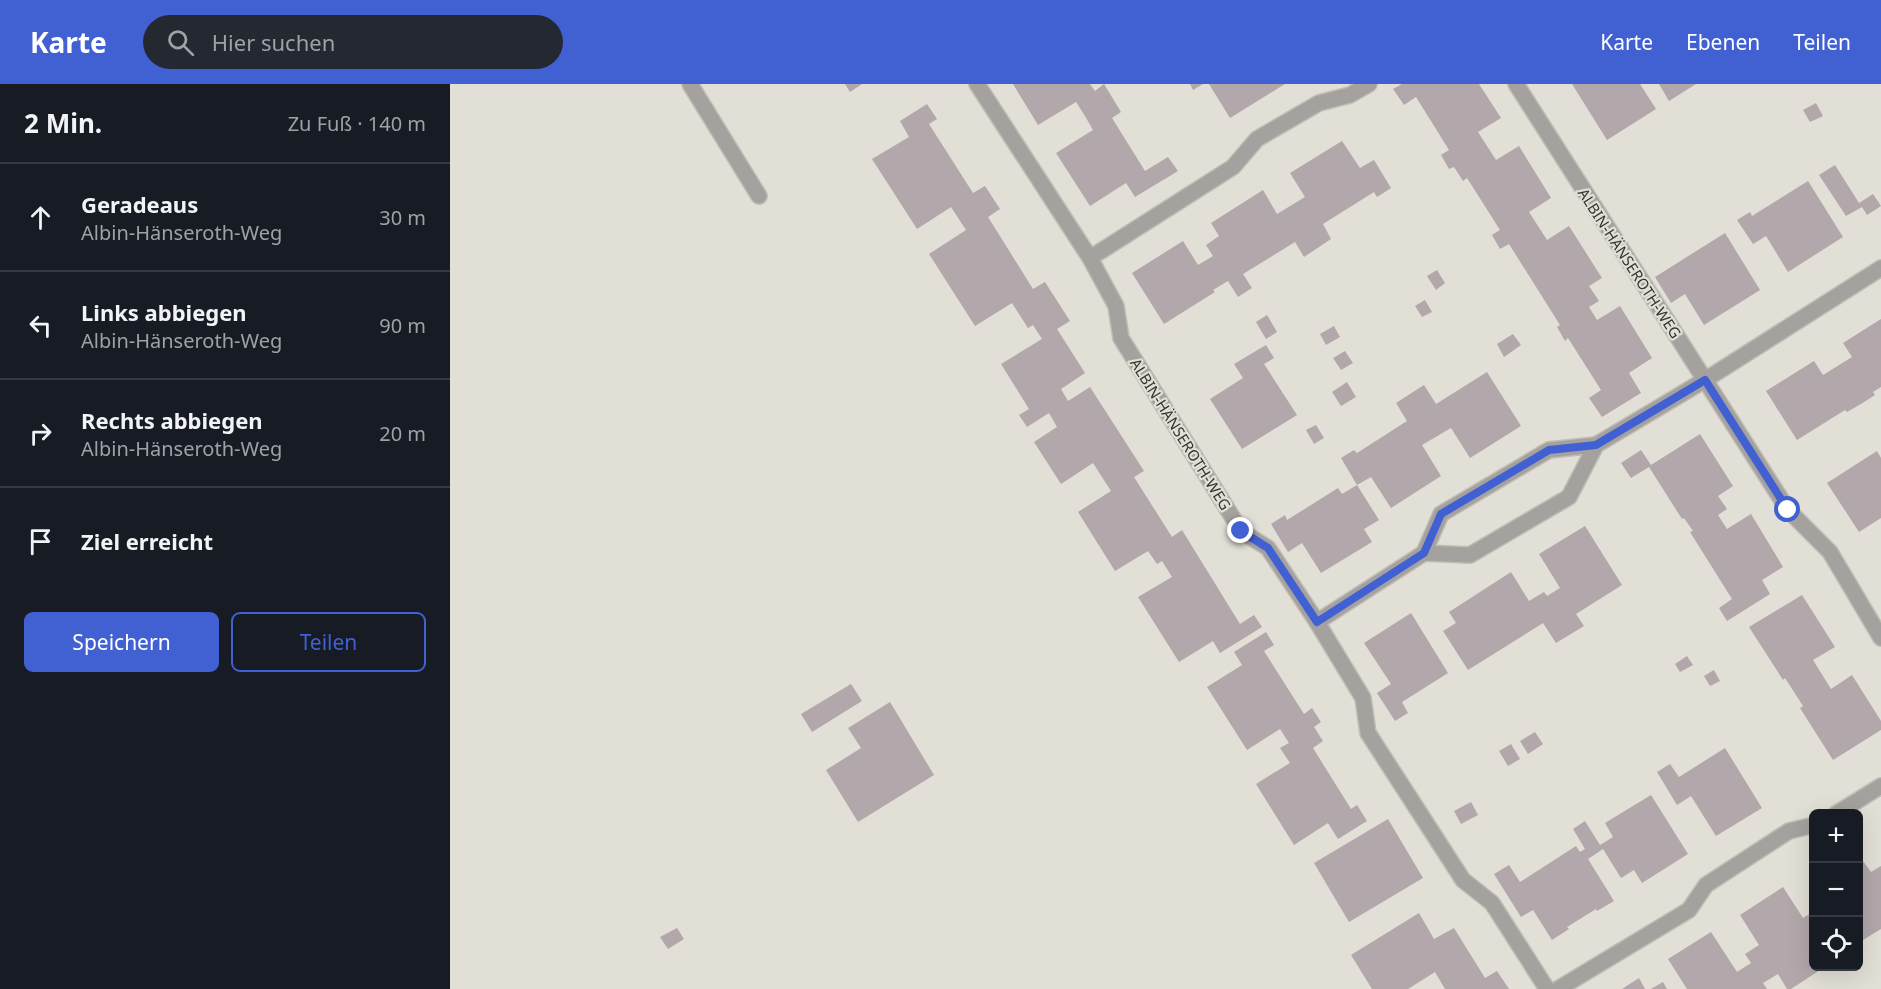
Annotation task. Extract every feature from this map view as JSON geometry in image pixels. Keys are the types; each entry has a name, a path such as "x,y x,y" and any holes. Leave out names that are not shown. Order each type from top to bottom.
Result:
{"street":[{"path":"690,84 759,196"},
{"name":"ALBIN-HÄNSEROTH-WEG","path":"977,84 1090,258 1116,306 1121,338 1222,501 1241,531 1268,548 1317,622 1363,698 1368,733 1463,880 1492,903 1547,989"},
{"path":"1090,258 1233,166 1257,139 1319,103 1350,95 1369,84"},
{"name":"ALBIN-HÄNSEROTH-WEG","path":"1516,84 1788,510 1830,552 1881,638"},
{"path":"1317,622 1424,553 1441,514 1549,450 1596,445 1705,380 1881,268"},
{"path":"1424,553 1470,555 1569,497 1596,445"},
{"path":"1843,809 1881,786"},
{"path":"1558,989 1689,910 1706,885 1789,831 1809,826"}],"building":[{"path":"845,84 862,84 850,92"},
{"path":"1013,84 1090,84 1095,91 1104,84 1121,112 1112,118 1145,171 1168,157 1178,171 1135,197 1126,183 1090,206 1056,153 1093,130 1085,116 1076,102 1038,125"},
{"path":"1190,84 1203,84 1193,90"},
{"path":"1209,84 1285,84 1230,118"},
{"path":"1402,84 1479,84 1501,118 1478,132 1496,160 1519,146 1551,198 1529,212 1547,240 1569,226 1602,278 1589,286 1599,301 1589,307 1597,320 1620,306 1652,358 1629,373 1641,393 1602,417 1589,398 1601,390 1568,338 1565,341 1557,327 1560,325 1509,244 1500,249 1492,235 1500,230 1467,178 1463,181 1454,167 1449,169 1441,155 1449,150 1416,97 1404,105 1393,89"},
{"path":"1572,84 1640,84 1656,109 1607,140"},
{"path":"1659,84 1696,84 1669,101"},
{"path":"1816,103 1823,116 1810,122 1803,110"},
{"path":"927,104 937,119 929,124 973,193 985,186 1000,209 988,217 1033,289 1045,282 1070,321 1057,329 1085,373 1061,389 1068,401 1090,387 1144,471 1134,477 1172,537 1182,530 1240,624 1254,615 1262,627 1220,653 1213,641 1179,662 1138,597 1172,577 1162,561 1157,564 1148,551 1115,571 1078,512 1111,491 1093,463 1061,484 1034,442 1057,427 1049,413 1027,427 1019,415 1029,409 1001,364 1042,339 1033,325 1028,328 1012,303 975,326 929,254 966,230 951,207 917,229 872,159 909,137 900,121"},
{"path":"1342,141 1360,168 1374,160 1391,188 1377,197 1374,192 1323,224 1331,239 1304,257 1295,242 1243,274 1252,288 1238,297 1228,281 1213,290 1215,292 1164,324 1132,273 1183,241 1198,265 1213,256 1206,245 1219,236 1211,223 1263,190 1277,214 1305,197 1290,173"},
{"path":"1835,165 1859,203 1873,194 1881,206 1867,215 1862,207 1846,216 1819,175"},
{"path":"1808,181 1843,237 1788,272 1766,236 1753,244 1737,220 1750,212 1752,216"},
{"path":"1725,233 1760,290 1704,325 1685,294 1671,303 1655,277"},
{"path":"1437,270 1445,283 1436,290 1427,276"},
{"path":"1425,300 1432,312 1422,317 1415,306"},
{"path":"1267,315 1277,332 1266,339 1256,322"},
{"path":"1881,319 1881,387 1873,392 1875,395 1861,404 1847,412 1845,410 1797,440 1766,391 1814,361 1823,375 1852,357 1843,343"},
{"path":"1334,326 1340,337 1326,345 1320,334"},
{"path":"1513,334 1521,345 1504,357 1497,344"},
{"path":"1266,345 1274,358 1264,364 1297,415 1242,449 1210,399 1243,378 1234,364"},
{"path":"1345,351 1353,363 1341,370 1333,358"},
{"path":"1487,372 1521,426 1470,458 1451,428 1422,445 1441,476 1391,508 1371,477 1357,485 1341,458 1354,450 1357,453 1407,421 1396,403 1424,385 1436,404"},
{"path":"1347,382 1356,397 1341,406 1332,392"},
{"path":"1316,425 1324,438 1314,444 1306,430"},
{"path":"1700,434 1733,486 1718,496 1727,509 1718,515 1727,529 1751,514 1783,567 1762,580 1770,594 1727,621 1719,608 1732,599 1690,532 1693,531 1684,518 1682,519 1649,467 1631,478 1621,463 1641,450 1651,465"},
{"path":"1877,451 1881,458 1881,518 1859,532 1827,483"},
{"path":"1357,485 1379,520 1364,529 1372,542 1321,573 1302,543 1288,552 1271,524 1285,515 1287,520 1338,488 1342,494"},
{"path":"1585,526 1622,585 1576,614 1584,626 1556,643 1543,623 1468,670 1443,631 1456,623 1449,612 1511,572 1529,601 1544,592 1547,596 1560,588 1539,554"},
{"path":"1802,595 1835,647 1813,660 1831,689 1852,675 1881,721 1881,730 1833,760 1800,708 1803,706 1785,678 1783,680 1749,627"},
{"path":"1411,613 1448,673 1402,702 1408,713 1395,721 1377,693 1391,684 1364,643"},
{"path":"1266,632 1274,645 1264,651 1304,714 1312,708 1321,722 1314,727 1323,741 1313,748 1351,809 1357,805 1367,821 1338,839 1328,823 1294,845 1256,784 1290,763 1280,748 1289,743 1280,729 1247,750 1207,687 1242,665 1234,652"},
{"path":"1687,656 1693,665 1680,672 1675,664"},
{"path":"1714,670 1720,681 1710,686 1704,676"},
{"path":"851,684 862,701 812,732 801,714"},
{"path":"890,702 934,775 858,822 826,770 861,748 848,728"},
{"path":"1535,732 1543,744 1528,754 1520,741"},
{"path":"1511,744 1520,759 1508,766 1499,751"},
{"path":"1725,748 1762,808 1716,836 1691,796 1677,805 1657,772 1670,764 1679,777"},
{"path":"1651,795 1688,854 1642,883 1634,870 1621,878 1603,849 1588,859 1614,901 1567,927 1569,929 1552,940 1533,910 1521,917 1494,874 1509,865 1520,882 1576,846 1580,852 1585,849 1573,829 1585,821 1600,845 1613,837 1605,823"},
{"path":"1471,802 1478,815 1461,824 1454,811"},
{"path":"1388,819 1423,878 1349,922 1314,863"},
{"path":"1863,861 1871,872 1881,866 1881,929 1863,940"},
{"path":"1783,887 1803,918 1809,914 1809,971 1818,971 1791,989 1787,989 1778,974 1763,983 1767,989 1687,989 1668,959 1711,932 1737,972 1751,963 1745,954 1759,945 1740,915"},
{"path":"1419,913 1434,939 1454,928 1485,978 1497,971 1509,989 1445,989 1435,972 1408,989 1372,989 1351,955"},
{"path":"677,928 684,939 668,949 660,937"},
{"path":"1639,978 1645,989 1622,989"},
{"path":"1663,982 1667,989 1651,989"}],"route":[{"path":"1241,531 1268,548 1317,622 1424,553 1441,514 1549,450 1596,445 1705,380 1788,510"}]}
